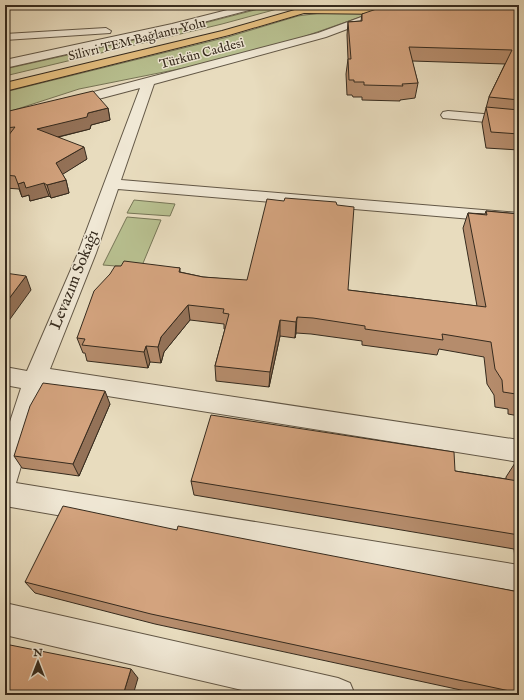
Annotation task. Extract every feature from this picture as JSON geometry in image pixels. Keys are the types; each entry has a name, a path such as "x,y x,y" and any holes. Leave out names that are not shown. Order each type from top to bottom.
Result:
{"highway":[{"name":"Silivri TEM Bağlantı Yolu","path":"5,80 300,8 322,5"},
{"name":"Silivri TEM Bağlantı Yolu","path":"5,87 225,33 300,8"},
{"path":"300,8 388,11"}],"street":[{"path":"5,64 173,27 258,5"},
{"name":"Türkün Caddesi","path":"56,107 322,35 403,5"},
{"path":"5,37 173,27"},
{"path":"18,61 30,35"},
{"name":"Levazım Sokağı","path":"5,478 34,378 87,253 148,82"},
{"path":"448,115 519,121"},
{"path":"112,184 519,218"},
{"path":"5,376 34,378 519,451"},
{"path":"5,494 519,580"},
{"path":"5,619 338,695"}],"green space":[{"path":"274,5 292,5 222,24 5,76 5,69 166,33"},
{"path":"328,12 365,12 369,14 274,47 229,59 79,89 5,113 5,92 228,37 298,16"},
{"path":"134,200 175,204 170,216 127,213"},
{"path":"127,217 161,220 141,268 103,265"}],"building":[{"path":"388,5 433,5 441,7 450,5 519,5 519,100 489,97 512,50 409,47 418,83 402,84 403,86 364,85 364,82 354,82 354,80 349,80 348,59 351,59 348,22 362,21 362,14"},
{"path":"93,91 108,108 88,113 87,117 37,129 84,147 56,163 66,180 47,185 44,183 26,188 24,182 18,184 15,176 5,175 5,140 15,127 5,128 5,112"},
{"path":"486,107 519,110 519,134 491,132"},
{"path":"285,198 336,202 337,205 354,207 348,290 486,307 468,213 487,215 486,211 519,214 519,400 517,399 516,394 503,392 502,380 495,369 491,342 442,334 443,340 365,329 365,326 313,318 297,317 296,322 280,320 270,372 215,366 229,314 223,313 224,309 188,305 161,337 158,347 146,346 144,352 82,345 85,339 77,338 94,291 110,274 115,266 121,266 124,261 180,268 179,272 203,277 247,280 267,199 284,201"},
{"path":"5,273 26,276 5,304"},
{"path":"43,383 105,391 73,464 14,456 30,406"},
{"path":"211,415 454,452 455,471 518,481 515,463 519,463 519,535 191,481"},
{"path":"63,506 177,530 178,526 519,592 519,693 151,614 25,582"},
{"path":"5,644 131,669 123,695 5,695"}]}
